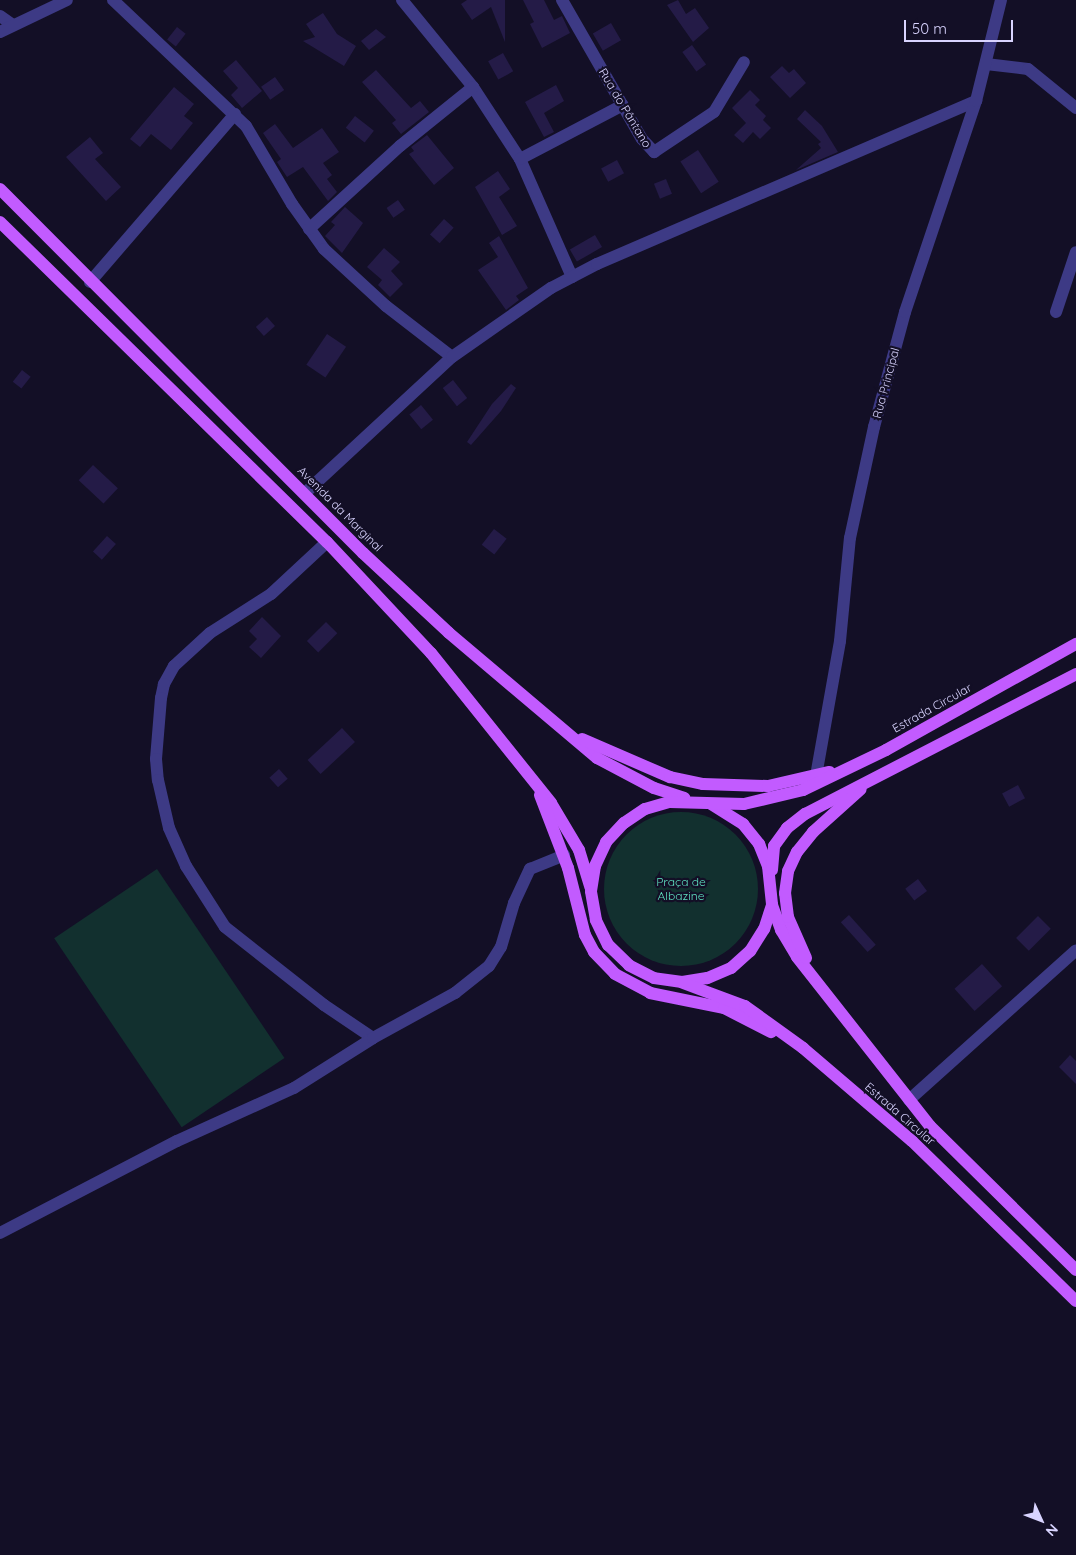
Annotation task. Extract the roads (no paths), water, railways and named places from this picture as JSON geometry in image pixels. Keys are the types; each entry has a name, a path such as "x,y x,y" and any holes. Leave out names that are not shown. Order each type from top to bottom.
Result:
{"main road":[{"name":"Avenida da Marginal","path":"0,189 90,282 392,580 557,727 625,775 696,802"},
{"path":"0,222 327,542 431,653 534,781 568,827 579,850 591,892 596,920 608,945 629,965 646,974 682,982 707,978 731,968 750,951 764,929 772,905 768,866 759,844 743,824 711,804"},
{"name":"Estrada Circular","path":"696,802 744,804 777,798 832,778 1076,644"},
{"path":"770,890 774,846 787,828 805,814 1076,674"},
{"path":"557,727 627,760 670,777 703,784 768,786 816,776 886,750"},
{"path":"534,781 564,855 585,935 594,952 615,974 650,992 724,1008 802,1048"},
{"path":"817,978 788,918 785,893 788,872 797,852 813,832 869,782"},
{"path":"591,892 599,858 606,842 624,823 645,809 670,802 696,802"},
{"name":"Estrada Circular","path":"772,905 788,943 817,978 909,1100 967,1164 1076,1270"},
{"name":"Estrada Circular","path":"682,982 745,1006 802,1048 912,1141 1076,1301"}],"street":[{"path":"0,32 67,0"},
{"path":"113,0 235,114 310,229 345,271 452,357"},
{"path":"402,0 473,87 520,159 572,277"},
{"name":"Rua do Pântano","path":"562,0 648,148 658,152 714,112 744,62"},
{"name":"Rua Principal","path":"816,776 840,641 850,538 874,427 905,312 976,102 1002,0"},
{"path":"0,16 12,26"},
{"path":"986,64 1028,69 1076,108"},
{"path":"310,229 400,146 473,87"},
{"path":"305,493 452,357 572,277 976,102"},
{"path":"520,159 622,105"},
{"path":"90,282 235,114"},
{"path":"1056,312 1076,252"},
{"path":"327,542 271,594 210,634 174,666 164,684 161,698 156,759 158,780 169,828 186,866 225,927 324,1005 372,1038"},
{"path":"0,1234 178,1141 294,1088 372,1038 455,993 489,966 501,947 527,873 534,866 564,855"},
{"path":"909,1100 1076,950"}],"park label":[{"name":"Praça de Albazine","path":"681,889"}]}
